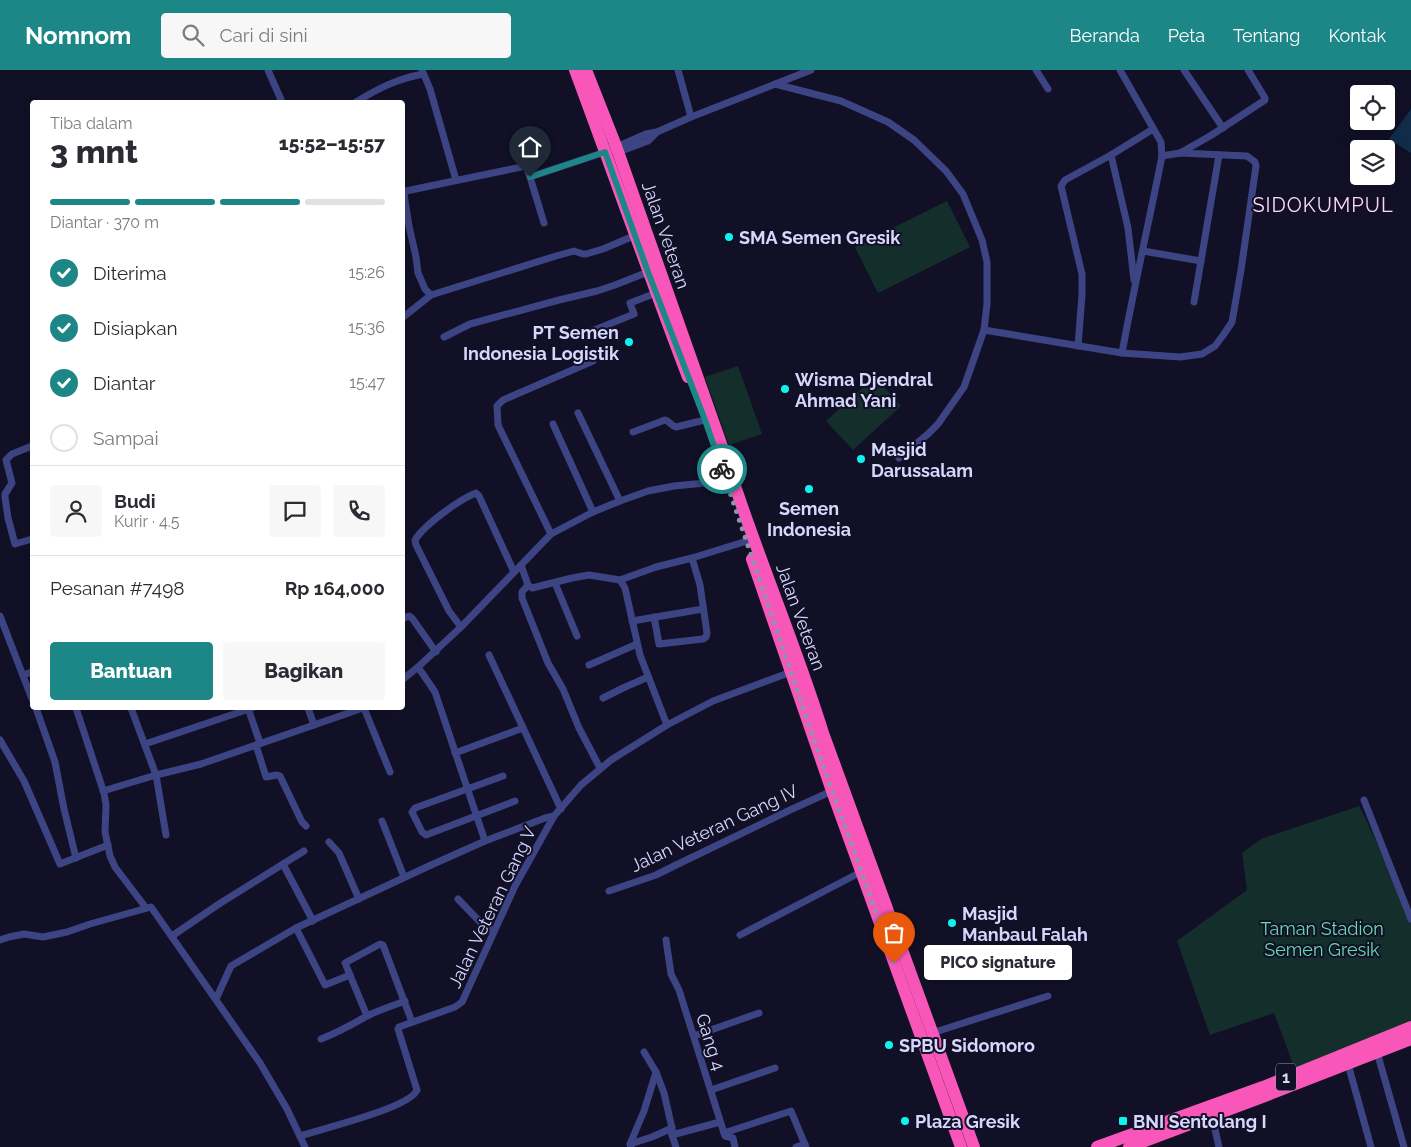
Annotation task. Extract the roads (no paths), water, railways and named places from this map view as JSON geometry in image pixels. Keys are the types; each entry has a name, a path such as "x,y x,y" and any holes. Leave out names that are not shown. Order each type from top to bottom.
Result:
{"highway":[{"name":"Jalan Veteran","path":"574,70 612,152 725,455 816,729 974,1147"},
{"name":"Jalan Veteran","path":"586,70 648,272 705,420 791,672 803,690"},
{"name":"Jalan Veteran","path":"816,729 832,791 960,1145"},
{"name":"1","path":"1097,1147 1262,1087 1411,1028"},
{"name":"1","path":"1129,1147 1411,1039"}],"street":[{"path":"268,70 281,100"},
{"path":"678,70 691,117"},
{"path":"530,177 612,152 646,134 657,132 811,70"},
{"path":"1036,70 1048,89"},
{"path":"1120,70 1161,142 1162,156 1143,251 1134,285 1122,353"},
{"path":"1184,70 1223,128"},
{"path":"1180,153 1223,128 1265,100 1248,70"},
{"path":"360,100 386,85 423,72 433,98 456,180"},
{"path":"775,84 841,102 888,122 914,140 946,171 963,194 982,240 987,262 987,304 984,330 964,387 938,424 899,458"},
{"path":"1078,346 1082,274 1061,186 1065,180 1111,155 1153,128"},
{"path":"984,330 1122,353 1180,357 1202,354 1215,346 1232,322 1256,166 1255,162 1246,156 1180,153 1162,156"},
{"path":"1111,155 1128,228 1134,285"},
{"path":"1194,302 1219,155"},
{"path":"405,192 526,166 544,223"},
{"path":"405,210 406,226 416,257 418,274 425,289 431,295"},
{"path":"405,316 431,295 574,251 586,254 636,235"},
{"path":"1143,251 1201,261"},
{"path":"444,336 478,322 597,291 648,272"},
{"path":"582,335 634,314 630,303 656,293"},
{"path":"551,534 498,425 498,406 503,400 593,361"},
{"path":"578,413 620,501"},
{"path":"634,432 666,420 676,428 705,420"},
{"path":"553,424 593,512"},
{"path":"30,447 12,454 6,460 12,483 5,494 8,518 16,544 30,540"},
{"path":"405,678 436,652 551,534 593,512 660,488 726,481"},
{"path":"461,627 449,611 416,545 415,540 418,534 435,519 476,493 495,529 514,572"},
{"path":"521,566 528,585 532,588 589,575 620,580 656,567 747,541"},
{"path":"654,617 659,644 661,645 703,640 706,637 700,585 692,558"},
{"path":"620,580 625,588 637,644 648,678 667,725"},
{"path":"555,583 577,636"},
{"path":"528,585 521,595 548,663 600,768"},
{"path":"632,621 703,609"},
{"path":"0,616 30,694"},
{"path":"405,618 409,616 412,618 436,652"},
{"path":"589,665 637,644"},
{"path":"489,655 561,809"},
{"path":"418,667 435,692 485,841"},
{"name":"Jalan Veteran Gang V","path":"412,1022 455,1008 462,1002 514,886 554,816 581,785 600,768 667,725 713,701 791,672"},
{"path":"23,675 30,673"},
{"path":"603,698 648,678"},
{"path":"37,710 55,762 76,858"},
{"path":"77,710 103,791 110,856 115,866 146,908"},
{"path":"132,710 156,775 166,835"},
{"path":"145,744 244,710"},
{"path":"250,710 265,776 267,778 276,775 280,776 302,822 306,826"},
{"path":"309,710 314,725"},
{"path":"103,791 201,764 358,710"},
{"path":"365,710 390,772"},
{"path":"455,753 523,728"},
{"path":"0,740 27,789 58,862 61,865 108,845"},
{"path":"0,757 8,752"},
{"path":"503,776 415,808 412,812 422,832 426,835 515,801"},
{"name":"Jalan Veteran Gang IV","path":"609,891 656,875 832,791"},
{"path":"1364,800 1411,919"},
{"path":"216,999 230,967 296,928 485,841 544,818 554,816"},
{"path":"382,822 404,878"},
{"path":"329,842 339,853 359,899"},
{"path":"172,936 219,904 304,852"},
{"path":"283,864 312,921"},
{"path":"740,935 861,872"},
{"path":"458,899 482,924 494,931"},
{"path":"0,940 9,936 24,934 44,937 67,932 151,907 260,1063 287,1109 305,1147"},
{"path":"296,928 325,984 350,975"},
{"name":"Gang 4","path":"666,940 671,974 679,990 720,1122 725,1136 732,1138 735,1147"},
{"path":"300,1136 391,1108 415,1095 417,1090 398,1029 400,1026 412,1022 383,945 380,944 345,963 367,1016"},
{"path":"932,1033 1048,996"},
{"path":"320,1039 334,1034 367,1016 404,1001"},
{"path":"694,1036 759,1013"},
{"path":"644,1052 656,1072 664,1093 676,1147"},
{"path":"1378,1052 1404,1147"},
{"path":"1348,1064 1370,1147"},
{"path":"711,1090 775,1068"},
{"path":"630,1145 644,1111 656,1072"},
{"path":"724,1133 791,1111 805,1145 796,1147"},
{"path":"1212,1116 1219,1147"},
{"path":"630,1145 652,1137 720,1122"}],"water":[{"path":"1411,109 1411,153 1395,143 1395,140 1389,139"}],"place":[{"name":"SMA Semen Gresik","path":"729,237"},
{"name":"PT Semen Indonesia Logistik","path":"629,342"},
{"name":"Wisma Djendral Ahmad Yani","path":"785,389"},
{"name":"Masjid Darussalam","path":"861,459"},
{"name":"Semen Indonesia","path":"809,489"},
{"name":"Masjid Manbaul Falah","path":"952,923"},
{"name":"PICO signature","path":"894,963"},
{"name":"SPBU Sidomoro","path":"889,1045"},
{"name":"Plaza Gresik","path":"905,1121"},
{"name":"BNI Sentolang I","path":"1123,1121"}],"district":[{"name":"SIDOKUMPUL","path":"1323,205"}],"park label":[{"name":"Taman Stadion Semen Gresik","path":"1322,938"}]}
